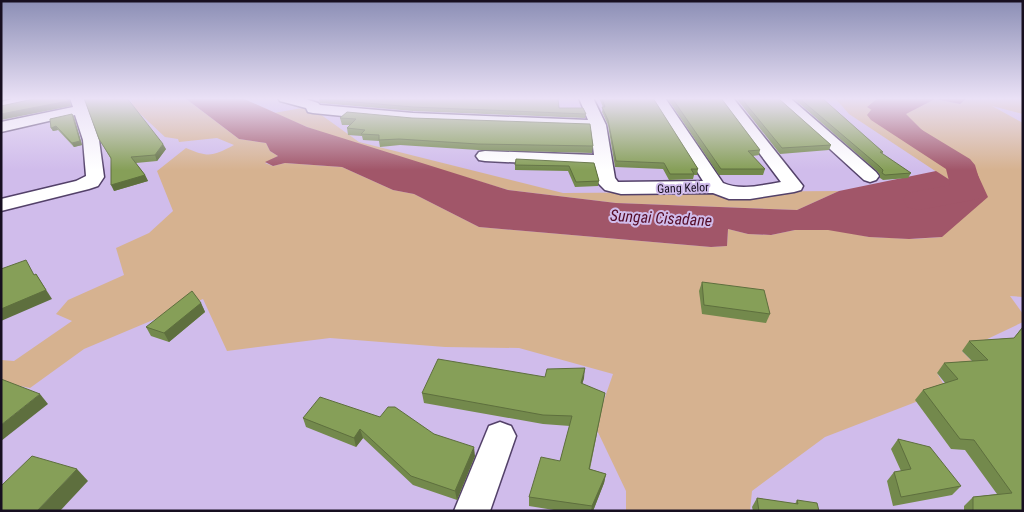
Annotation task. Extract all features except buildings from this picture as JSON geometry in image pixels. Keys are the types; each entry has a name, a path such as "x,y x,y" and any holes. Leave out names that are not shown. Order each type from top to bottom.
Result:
{"street":[{"path":"1,127 18,122"},
{"path":"1,205 82,185 94,180 91,140 84,122"},
{"path":"516,122 598,125"},
{"name":"Gang Kelor","path":"597,122 606,180 612,186 620,188 716,187 729,193 794,186 744,122"},
{"path":"674,122 716,187"},
{"path":"808,122 870,176"},
{"path":"486,156 604,161"},
{"path":"472,511 500,436"}],"shaded area":[{"path":"149,122 216,122 239,139 266,143 270,151 278,156 265,163 273,166 285,163 342,167 393,190 414,194 479,227 711,247 727,246 728,229 748,234 771,235 795,230 831,229 869,237 914,239 942,237 977,173 933,141 913,122 1021,122 1023,123 1023,297 1010,296 1023,314 1023,322 962,351 980,370 937,373 947,390 825,437 752,491 750,511 626,511 626,491 595,426 613,374 519,348 445,347 330,338 227,351 203,299 84,349 30,388 1,382 1,360 14,361 72,321 56,314 68,300 124,275 116,248 149,233 173,211 157,171 186,148 200,153 211,154 221,152 234,145 217,138 179,142 178,139 165,137"},
{"path":"295,122 331,122 359,142 563,193 839,191 797,210 616,203 508,190 352,143"},
{"path":"861,122 892,122 960,165 967,192"}],"water":[{"path":"216,122 296,122 508,190 616,203 797,210 839,191 936,171 967,191 960,165 891,122 914,122 933,141 977,173 988,197 942,237 909,239 869,237 828,230 795,230 771,235 748,234 728,229 727,246 711,247 479,227 414,194 393,190 342,167 285,163 273,166 265,162 278,156 270,151 266,143 239,139"}],"waterway":[{"name":"Sungai Cisadane","path":"891,122 960,165 967,192 919,200"}]}
